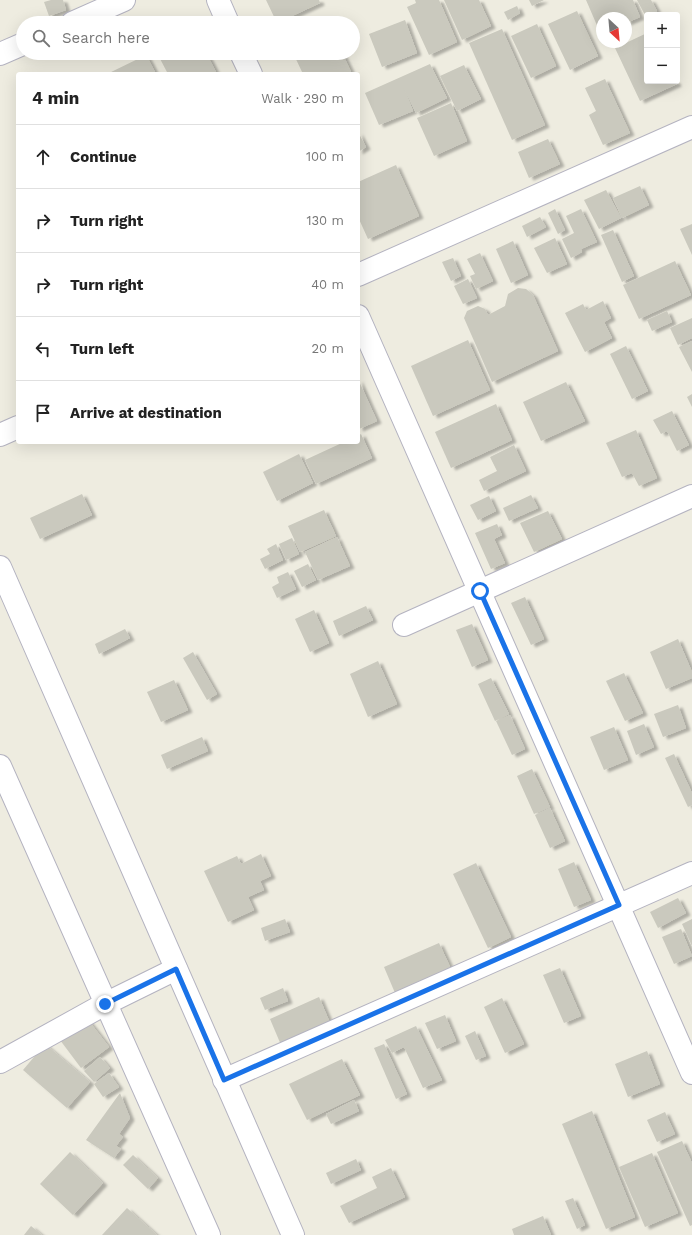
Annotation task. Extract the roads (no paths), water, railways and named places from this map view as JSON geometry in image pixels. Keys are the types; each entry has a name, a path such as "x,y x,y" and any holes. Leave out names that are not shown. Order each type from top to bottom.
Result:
{"street":[{"path":"88,16 124,0"},
{"path":"218,0 225,16"},
{"path":"0,54 16,47"},
{"path":"244,60 250,72"},
{"path":"360,274 692,127"},
{"path":"360,321 692,1073"},
{"path":"0,435 16,428"},
{"path":"404,625 692,496"},
{"path":"0,567 293,1235"},
{"path":"0,766 208,1235"},
{"path":"224,1080 692,873"},
{"path":"0,1062 105,1004 176,969"}]}
